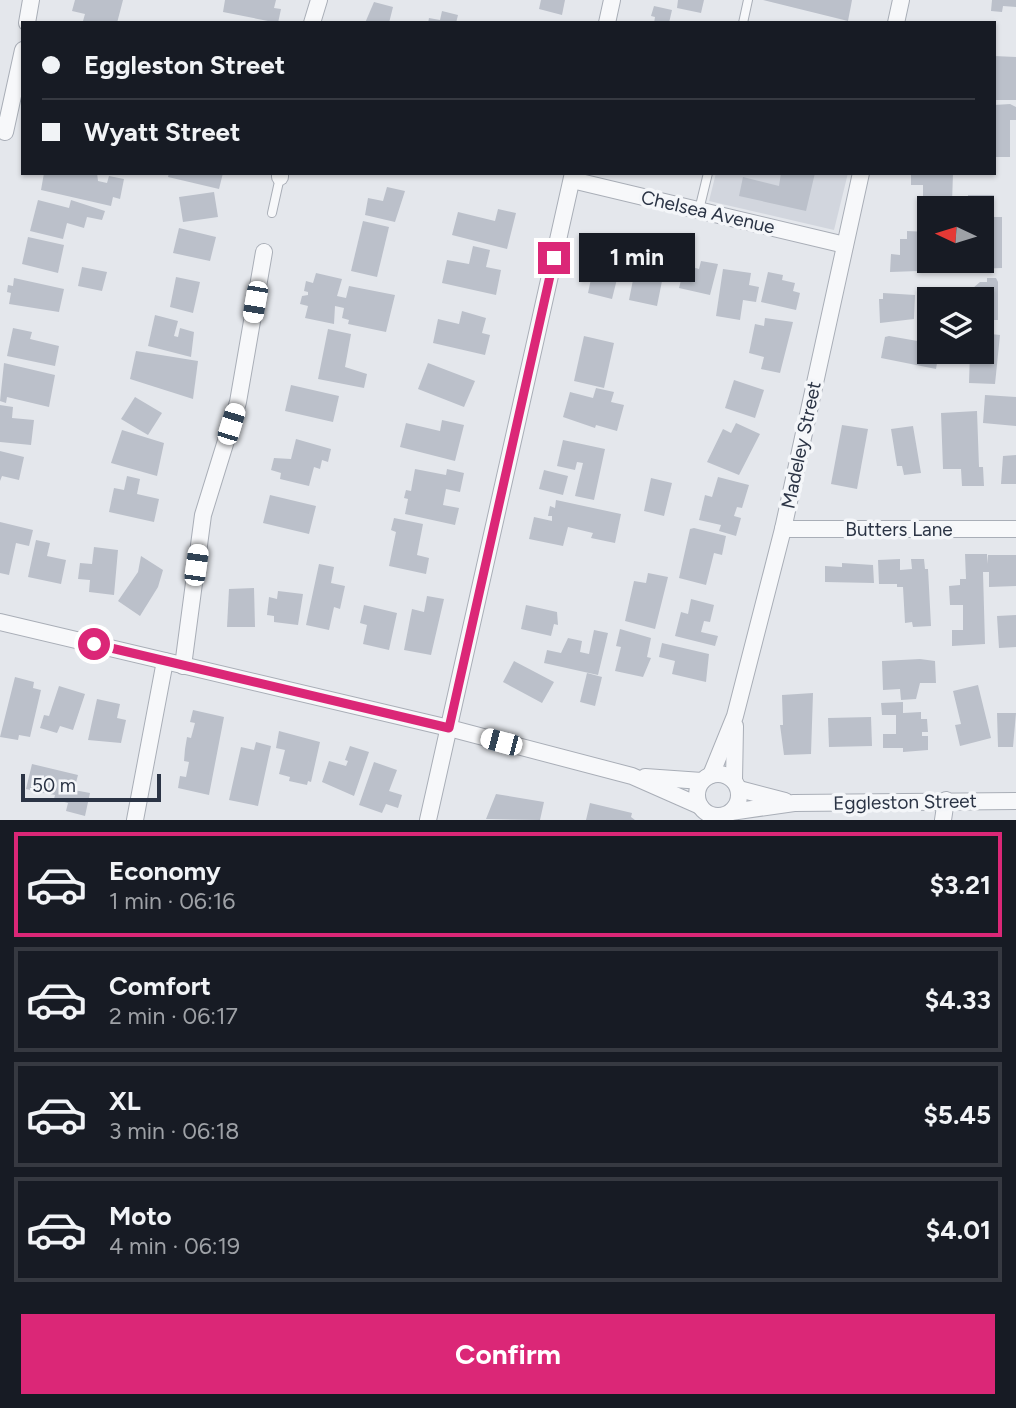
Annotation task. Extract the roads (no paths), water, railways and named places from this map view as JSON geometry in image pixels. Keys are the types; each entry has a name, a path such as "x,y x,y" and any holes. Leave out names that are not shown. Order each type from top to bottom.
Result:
{"street":[{"path":"27,21 30,0"},
{"path":"313,21 319,0"},
{"path":"607,21 612,0"},
{"path":"896,21 901,0"},
{"path":"5,132 21,59"},
{"name":"Madeley Street","path":"706,778 735,716 783,529 861,175"},
{"path":"428,820 572,176"},
{"name":"Chelsea Avenue","path":"572,176 845,245"},
{"path":"183,666 203,515 238,402 264,252"},
{"name":"Butters Lane","path":"783,529 1016,529"},
{"path":"0,622 449,728 632,776 703,813 719,817 727,816 740,798 736,785 723,774 706,778 632,776"},
{"path":"135,820 165,661"},
{"name":"Madeley Street","path":"735,716 736,785"},
{"path":"703,813 697,793 706,778"},
{"name":"Eggleston Street","path":"736,785 794,803"},
{"path":"943,820 946,800"},
{"name":"Eggleston Street","path":"727,816 794,803 1016,800"}],"lane":[{"path":"743,21 748,0"},
{"path":"272,213 280,175"},
{"path":"699,210 708,175"}]}
